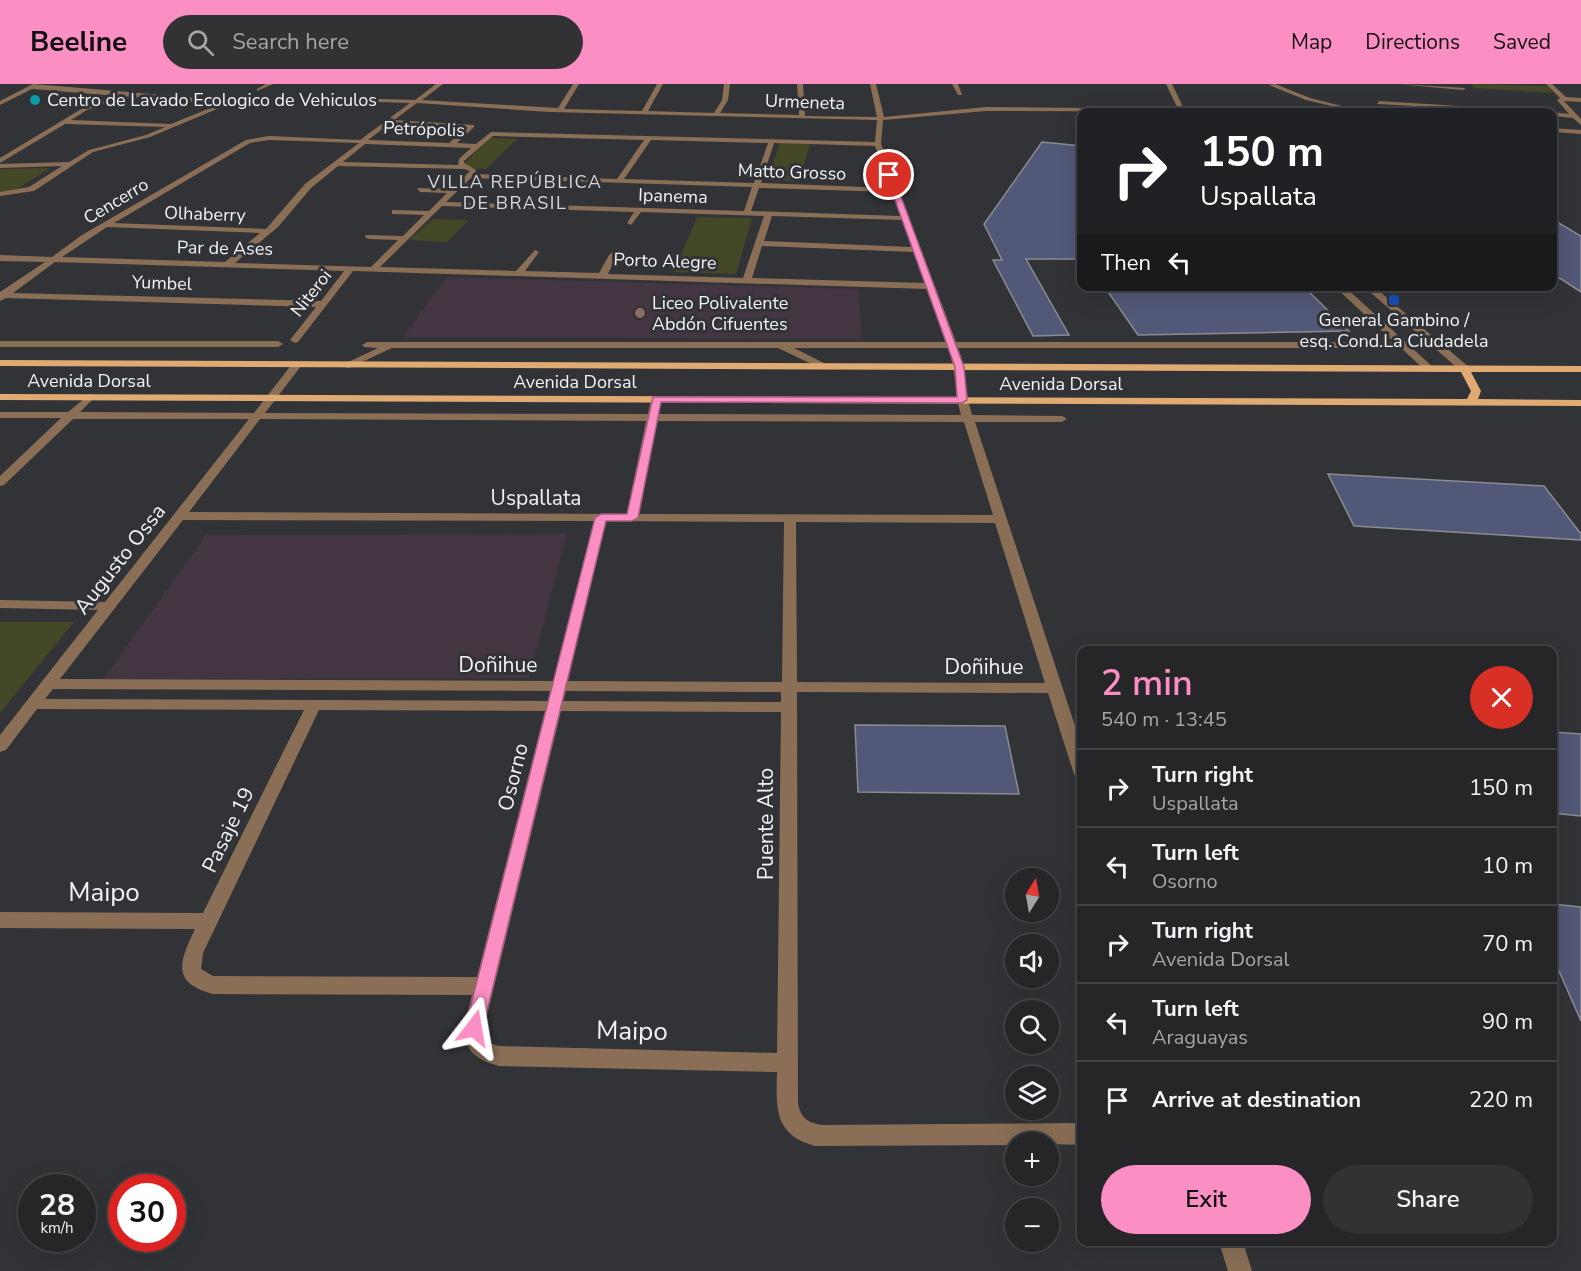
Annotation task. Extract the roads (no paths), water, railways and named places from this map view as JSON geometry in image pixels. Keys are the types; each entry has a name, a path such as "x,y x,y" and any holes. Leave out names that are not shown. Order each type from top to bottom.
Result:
{"main road":[{"name":"Avenida Dorsal","path":"0,363 296,366 1581,369"},
{"path":"1465,369 1476,391 1471,403"},
{"name":"Avenida Dorsal","path":"0,397 1581,403"}],"street":[{"path":"259,90 270,84"},
{"path":"227,264 268,231 302,192 362,144 362,141 440,84"},
{"path":"560,110 576,84"},
{"path":"644,113 660,84"},
{"path":"716,115 725,100 727,84"},
{"path":"800,84 802,117"},
{"path":"873,84 881,112 878,144 960,367 962,400 1077,759"},
{"path":"955,84 960,94"},
{"path":"1168,84 1180,108"},
{"path":"1400,84 1462,86"},
{"path":"1549,84 1564,99 1581,100"},
{"path":"1272,85 1289,108"},
{"path":"1272,85 1308,99 1346,108"},
{"path":"0,103 34,86 258,105"},
{"path":"0,163 87,108 125,95"},
{"name":"Urmeneta","path":"317,98 482,104 560,110 879,119 986,108 1077,109"},
{"path":"1564,99 1560,100 1581,123"},
{"path":"0,194 32,189 98,148 142,138 227,103"},
{"path":"1379,103 1460,108"},
{"path":"1557,114 1574,116"},
{"path":"64,122 174,126"},
{"path":"388,122 472,126 451,145"},
{"path":"1557,130 1581,132"},
{"name":"Petrópolis","path":"253,140 362,141 477,146 488,135 497,133 878,144"},
{"path":"582,146 589,136"},
{"path":"619,181 649,138"},
{"name":"Cencerro","path":"1,296 105,225 240,144 253,140"},
{"path":"706,150 711,140"},
{"path":"747,213 772,141"},
{"path":"374,268 454,191 469,172 460,162 477,146"},
{"path":"0,163 69,164"},
{"name":"Matto Grosso","path":"336,164 619,181 895,190"},
{"path":"688,183 693,172"},
{"path":"420,190 454,191"},
{"name":"Ipanema","path":"441,204 567,211 639,210 905,218"},
{"path":"631,223 639,210"},
{"path":"395,212 430,213"},
{"path":"747,279 769,214"},
{"name":"Olhaberry","path":"105,225 268,231"},
{"path":"369,237 405,238"},
{"path":"759,243 918,250"},
{"path":"519,273 535,252"},
{"path":"602,276 613,255"},
{"name":"Par de Ases","path":"0,258 398,268"},
{"name":"Niteroi","path":"296,340 352,267"},
{"name":"Porto Alegre","path":"398,268 931,286"},
{"path":"1344,291 1430,369"},
{"path":"1373,291 1465,369"},
{"name":"Yumbel","path":"1,296 323,304"},
{"name":"Avenida Dorsal","path":"0,344 278,344"},
{"name":"Avenida Dorsal","path":"367,345 1404,345"},
{"name":"Avenida Dorsal","path":"345,366 393,345"},
{"name":"Avenida Dorsal","path":"780,345 822,366"},
{"path":"273,398 296,366"},
{"path":"0,482 90,397"},
{"name":"Augusto Ossa","path":"0,746 273,398"},
{"path":"632,518 656,399"},
{"name":"Avenida Dorsal","path":"0,415 1062,419"},
{"name":"Uspallata","path":"180,516 1000,519"},
{"name":"Osorno","path":"478,1047 474,1039 474,1028 601,518"},
{"name":"Puente Alto","path":"790,518 787,1063 789,1117 796,1128 808,1135 822,1136 1077,1134"},
{"path":"0,604 110,606"},
{"name":"Doñihue","path":"49,684 1054,688"},
{"name":"Doñihue","path":"33,704 789,707"},
{"name":"Pasaje 19","path":"314,705 190,961 193,976 201,982 213,985 484,986"},
{"name":"Maipo","path":"0,920 208,921"},
{"name":"Maipo","path":"478,1047 487,1054 499,1056 787,1063"},
{"path":"1232,1246 1240,1271"}],"place":[{"name":"Centro de Lavado Ecologico de Vehiculos","path":"35,100"},
{"name":"General Gambino / esq. Cond.La Ciudadela","path":"1394,300"},
{"name":"Liceo Polivalente Abdón Cifuentes","path":"640,313"}],"district":[{"name":"VILLA REPÚBLICA DE BRASIL","path":"515,192"}]}
